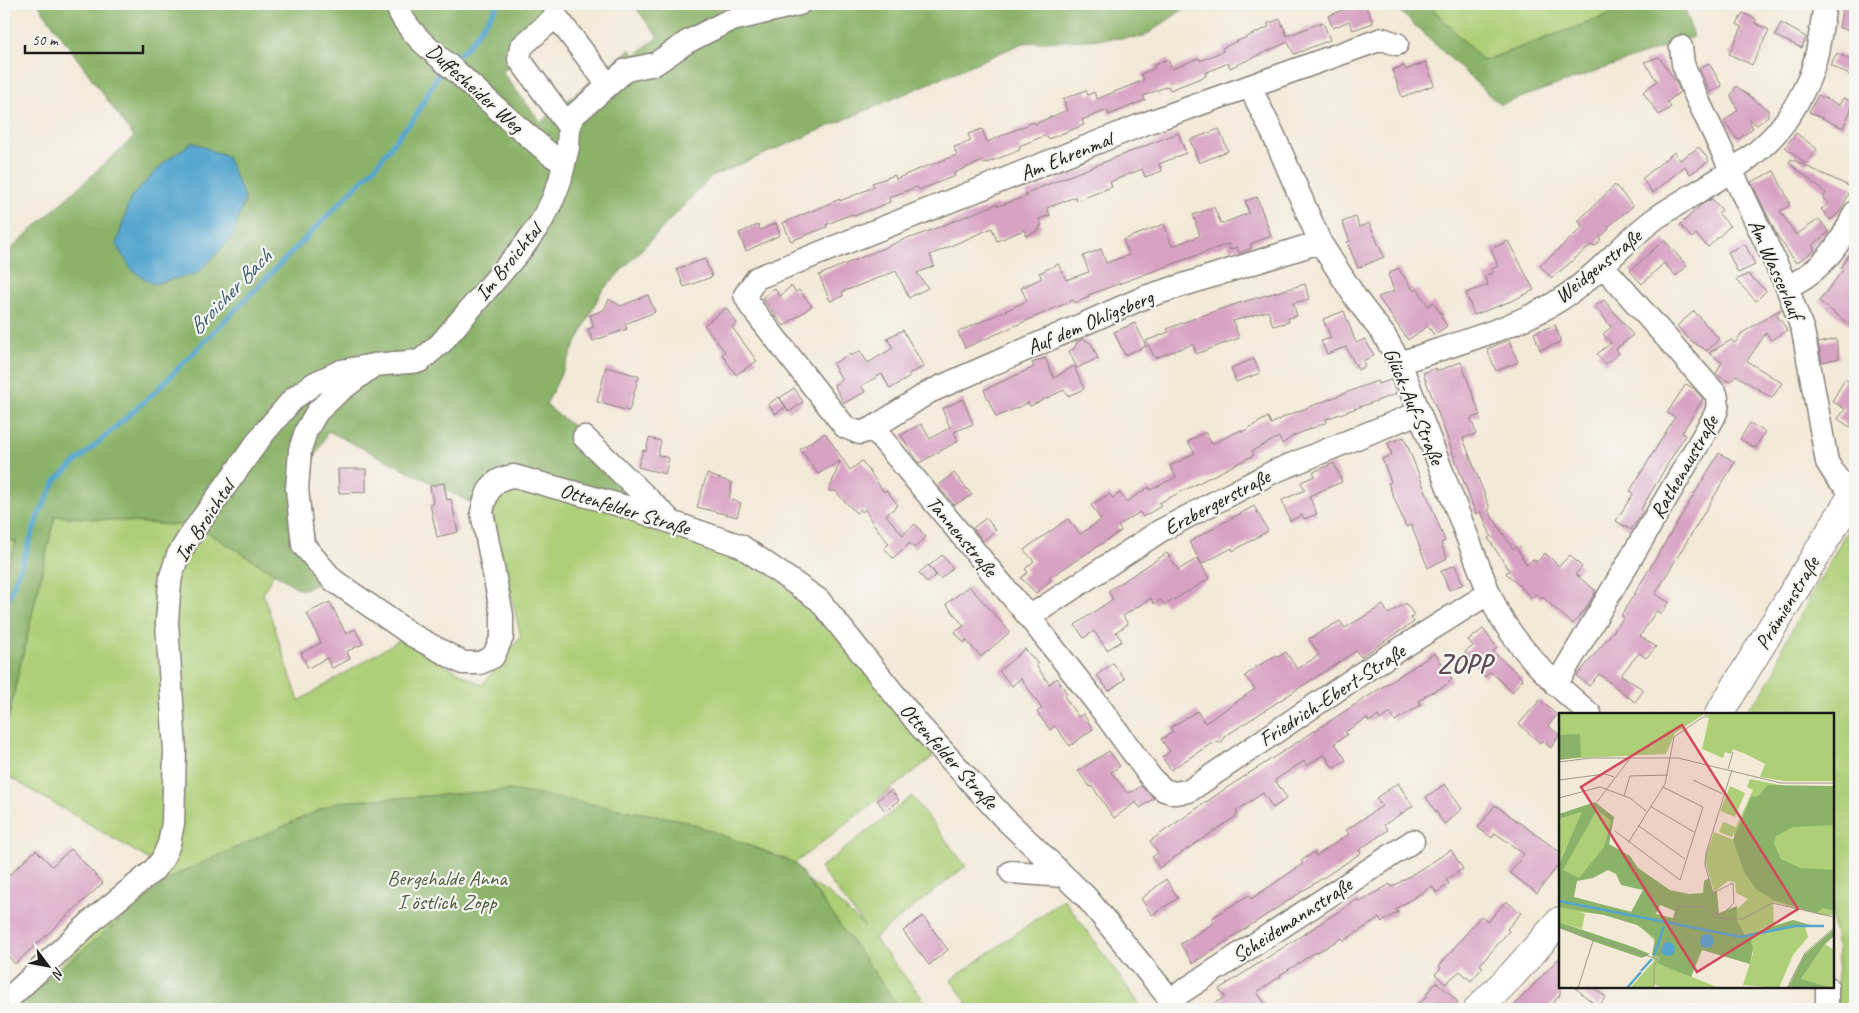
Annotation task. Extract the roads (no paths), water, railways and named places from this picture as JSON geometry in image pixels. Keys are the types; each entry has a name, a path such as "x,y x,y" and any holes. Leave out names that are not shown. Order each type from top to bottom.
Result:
{"main road":[{"name":"Prämienstraße","path":"1720,713 1854,492"},
{"path":"1483,1008 1559,922"}],"street":[{"name":"Duffesheider Weg","path":"396,4 399,14 419,38 447,65 543,149 564,163"},
{"path":"569,127 572,117 626,70 654,64 687,42 728,21 800,4"},
{"name":"Weidgenstraße","path":"1400,363 1519,322 1562,299 1654,220 1730,170 1764,145 1795,106 1809,80 1819,41 1825,4"},
{"path":"569,127 519,59 521,47 556,16 608,85"},
{"name":"Am Ehrenmal","path":"873,428 860,433 845,427 750,308 745,295 757,278 1141,125 1382,38 1397,44"},
{"name":"Am Wasserlauf","path":"1681,47 1683,64 1694,92 1787,287 1803,331 1827,462 1837,478 1854,492"},
{"name":"Glück-Auf-Straße","path":"1250,87 1274,136 1320,242 1357,300 1384,335 1400,363 1489,593 1504,623 1534,662 1556,685 1589,713"},
{"name":"Im Broichtal","path":"4,1003 95,918 153,871 162,860 173,823 175,751 167,622 171,576 178,555 263,434 294,398 315,383 341,371 374,365 420,361 441,344 524,246 541,222 554,199 568,147 569,127"},
{"path":"1787,287 1803,280 1816,270 1831,254 1847,231 1855,212"},
{"name":"Auf dem Ohligsberg","path":"873,428 929,392 1145,297 1320,242"},
{"name":"Rathenaustraße","path":"1556,685 1716,413 1719,403 1716,394 1602,266"},
{"name":"Ottenfelder Straße","path":"374,365 336,394 317,412 306,431 300,450 297,489 303,544 333,580 412,635 463,663 480,664 493,657 502,638 502,615 482,512 485,498 493,484 503,477 514,476 621,506 741,546 819,600 919,725 1003,817 1086,897 1174,1004"},
{"name":"Erzbergerstraße","path":"1029,617 1160,531 1273,472 1418,413"},
{"name":"Tannenstraße","path":"873,428 1029,617 1099,706 1152,779 1164,790 1174,793"},
{"path":"584,437 672,523"},
{"name":"Friedrich-Ebert-Straße","path":"1174,793 1189,790 1368,669 1489,593"},
{"name":"Scheidemannstraße","path":"1174,1004 1413,841"},
{"path":"1011,872 1064,876"},
{"path":"1827,988 1828,1009"}],"water":[{"path":"192,142 227,157 245,199 232,238 198,273 153,284 132,270 116,245 131,197 165,162"}],"waterway":[{"name":"Broicher Bach","path":"451,61 468,46 499,4"},
{"name":"Broicher Bach","path":"4,609 38,516 56,480 156,391 376,166 414,119 438,75 444,69"}],"district":[{"name":"ZOPP","path":"1465,663"}],"park label":[{"name":"Bergehalde Anna I östlich Zopp","path":"447,890"}]}
